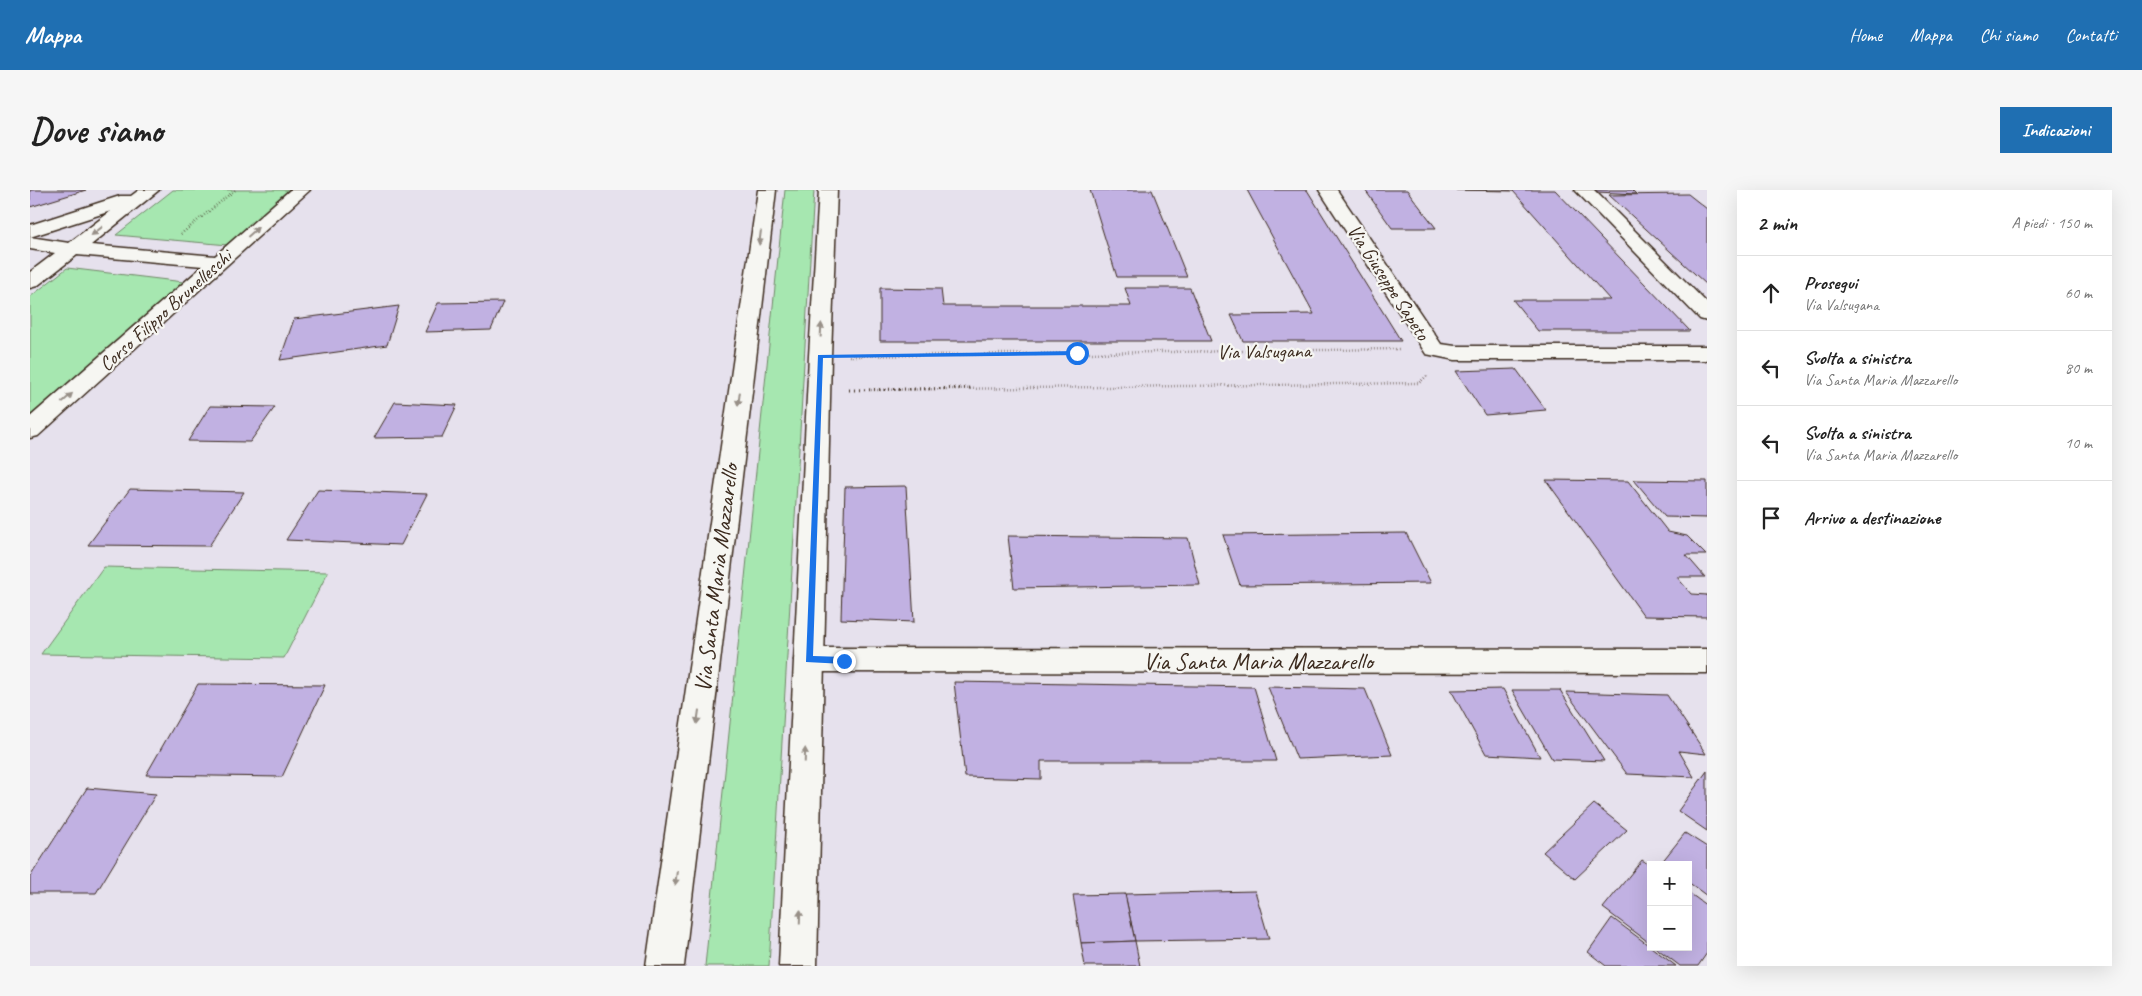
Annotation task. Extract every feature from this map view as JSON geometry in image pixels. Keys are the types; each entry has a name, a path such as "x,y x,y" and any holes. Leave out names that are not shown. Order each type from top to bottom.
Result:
{"street":[{"name":"Corso Filippo Brunelleschi","path":"30,430 301,190"},
{"name":"Via Santa Maria Mazzarello","path":"665,966 766,190"},
{"path":"798,966 820,356 828,190"},
{"name":"Via Giuseppe Sapeto","path":"1328,190 1434,349"},
{"path":"1584,190 1707,315"},
{"path":"30,231 147,192"},
{"path":"30,282 147,192"},
{"path":"30,243 41,246 220,262"},
{"path":"1434,349 1455,353 1707,353"},
{"name":"Via Santa Maria Mazzarello","path":"809,660 1707,661"}],"path":[{"path":"180,235 235,190"},
{"name":"Via Valsugana","path":"820,356 1434,349"},
{"path":"819,390 1419,383 1455,353"}],"green space":[{"path":"173,190 290,190 228,245 116,235"},
{"path":"785,190 814,190 769,966 705,966"},
{"path":"67,268 184,282 30,418 30,297"},
{"path":"104,567 328,572 284,658 41,654"}],"building":[{"path":"30,190 86,190 30,207"},
{"path":"1090,190 1152,190 1187,277 1117,277"},
{"path":"1247,190 1307,190 1401,341 1243,341 1231,315 1314,314"},
{"path":"1365,190 1407,190 1436,228 1392,228"},
{"path":"1456,190 1555,190 1690,331 1538,331 1513,300 1610,300 1513,191"},
{"path":"1595,190 1632,190 1636,194 1597,192"},
{"path":"1688,194 1707,209 1707,285 1609,195"},
{"path":"880,288 941,289 943,306 1131,306 1125,288 1190,288 1211,341 880,341"},
{"path":"503,302 491,330 425,332 438,303"},
{"path":"399,306 387,345 280,360 294,319"},
{"path":"1516,369 1546,410 1485,415 1456,371"},
{"path":"395,402 457,405 442,437 374,438"},
{"path":"210,406 275,407 250,442 188,441"},
{"path":"1546,480 1628,481 1668,532 1687,536 1706,555 1686,555 1705,577 1677,577 1691,594 1707,595 1707,617 1644,616"},
{"path":"1634,480 1707,481 1707,518 1665,517"},
{"path":"906,486 914,622 841,619 845,487"},
{"path":"130,489 244,492 209,546 88,545"},
{"path":"318,490 427,494 401,545 286,540"},
{"path":"1406,533 1431,583 1240,585 1223,535"},
{"path":"1008,536 1188,538 1200,585 1014,588"},
{"path":"954,682 1254,687 1276,761 1041,761 1041,779 965,777"},
{"path":"198,684 325,685 282,777 146,775"},
{"path":"1268,687 1365,689 1392,755 1297,759"},
{"path":"1503,689 1540,757 1486,754 1451,690"},
{"path":"1512,690 1560,690 1604,761 1552,759"},
{"path":"1566,692 1667,695 1706,754 1679,751 1694,777 1627,774"},
{"path":"1707,771 1707,831 1678,811"},
{"path":"87,788 156,794 96,893 30,893 30,877"},
{"path":"1594,804 1627,830 1575,879 1543,852"},
{"path":"1685,833 1707,847 1707,896 1692,885 1692,861 1663,861"},
{"path":"1642,860 1647,863 1647,941 1603,908"},
{"path":"1255,891 1269,939 1135,941 1125,894"},
{"path":"1125,894 1135,941 1081,943 1073,895"},
{"path":"1692,895 1707,906 1707,953 1698,966 1680,966 1660,951 1692,951"},
{"path":"1612,918 1647,944 1647,951 1656,951 1676,966 1606,966 1588,952"},
{"path":"1135,941 1140,966 1085,966 1081,943"}],"route":[{"path":"844,661 809,660 820,356 1077,353"}]}
